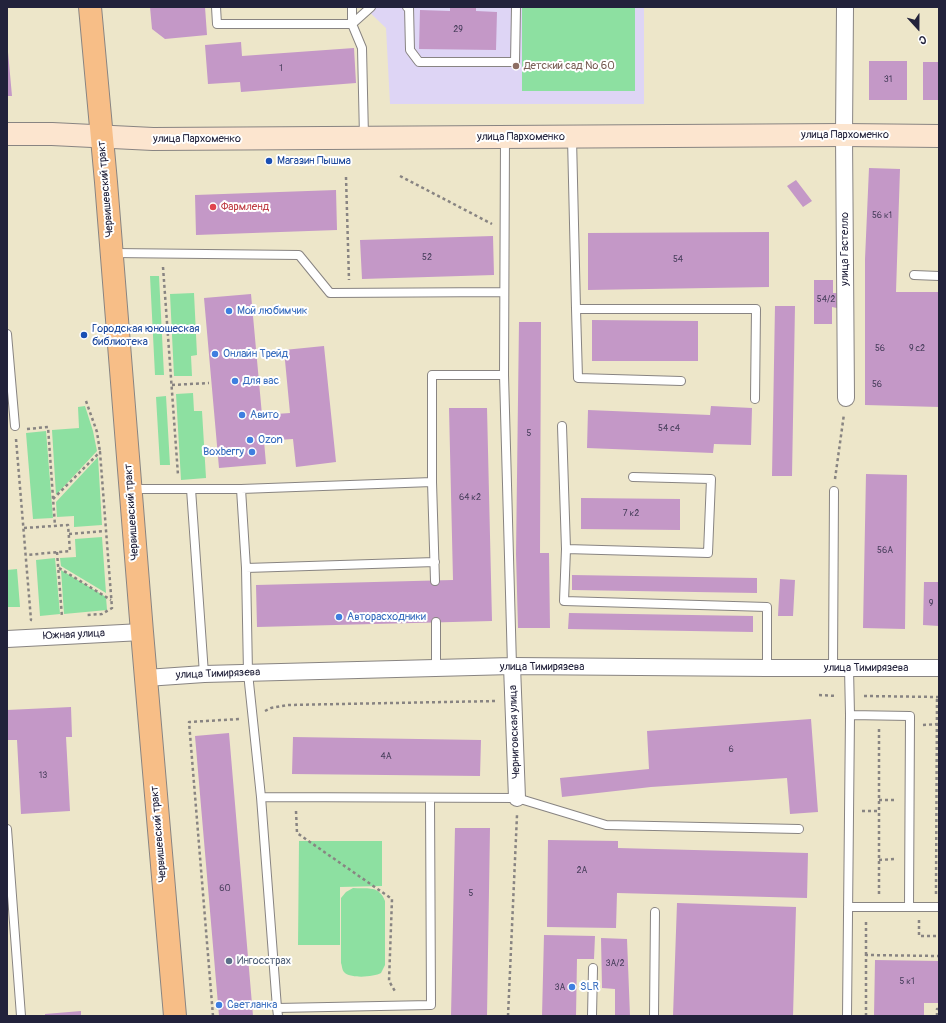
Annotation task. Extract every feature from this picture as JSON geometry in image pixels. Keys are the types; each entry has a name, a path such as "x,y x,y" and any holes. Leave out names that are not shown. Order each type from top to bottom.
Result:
{"main road":[{"name":"Червишевский тракт","path":"90,7 112,253 130,489 175,1016"}],"street":[{"name":"улица Гастелло","path":"844,7 846,398"},
{"name":"улица Пархоменко","path":"7,134 52,134 153,139 844,135 939,136"},
{"name":"Южная улица","path":"7,639 142,632"},
{"name":"улица Тимирязева","path":"146,678 204,674 512,666 939,668"},
{"name":"Черниговская улица","path":"512,666 517,798"}],"lane":[{"path":"216,7 217,24 352,24 372,7"},
{"path":"352,7 352,24 362,48 364,138"},
{"path":"407,7 409,7 410,50 419,62 515,62 516,7"},
{"path":"505,137 504,375 512,666"},
{"path":"572,137 578,378 681,381"},
{"path":"112,253 300,255 330,293 504,292"},
{"path":"914,275 939,276"},
{"path":"576,309 756,309 755,399"},
{"path":"7,334 16,428"},
{"path":"435,581 432,482 432,375 504,375"},
{"path":"562,426 566,549 564,601 767,607 767,668"},
{"path":"566,549 708,553 711,479 633,477"},
{"path":"130,489 241,489 432,482"},
{"path":"191,489 204,674"},
{"path":"241,489 246,568 248,673 261,797 277,1012 431,1004 430,798"},
{"path":"834,491 841,668 849,696 850,715 847,1016"},
{"path":"246,568 435,562"},
{"path":"436,622 436,668"},
{"path":"850,715 910,716 909,907"},
{"path":"261,797 517,798 606,825 799,829"},
{"path":"7,829 21,1016"},
{"path":"848,907 939,907"},
{"path":"654,1016 655,912"},
{"path":"592,1016 593,968"}],"path":[{"path":"400,176 504,231"},
{"path":"346,177 350,293"},
{"path":"162,254 179,489"},
{"path":"172,385 209,383"},
{"path":"834,491 846,398"},
{"path":"82,616 102,614 112,608 100,452 96,432 86,401"},
{"path":"39,619 31,620 16,428 48,427 55,526"},
{"path":"54,500 100,452"},
{"path":"24,528 68,525 69,534 70,551 26,554"},
{"path":"69,534 106,531"},
{"path":"57,552 62,617"},
{"path":"58,568 111,600"},
{"path":"54,618 69,617"},
{"path":"819,695 938,697 936,894"},
{"path":"213,1016 189,722 253,718 271,708 288,705 513,700"},
{"path":"910,726 938,724"},
{"path":"866,1016 866,907 879,894 880,728"},
{"path":"296,797 297,833 392,899 390,981 404,1005"},
{"path":"508,1016 517,798"},
{"path":"879,800 897,800 897,808"},
{"path":"879,860 897,859"},
{"path":"866,955 939,956"},
{"path":"937,1016 937,1009 939,1009"}],"shaded area":[{"name":"Детский сад № 60","path":"364,7 644,7 644,104 390,104 386,28"}],"green space":[{"path":"522,7 635,7 635,91 522,91"},
{"path":"150,276 159,276 164,375 155,375"},
{"path":"194,293 197,355 191,356 192,376 174,376 170,294"},
{"path":"193,393 194,411 202,411 206,478 181,480 176,394"},
{"path":"166,396 170,465 160,465 156,397"},
{"path":"85,406 93,431 97,451 56,495 52,430 79,428 78,407"},
{"path":"46,431 53,518 33,519 26,433"},
{"path":"98,457 102,525 74,527 74,516 57,517 56,502"},
{"path":"102,537 106,593 61,566 60,558 76,557 75,539"},
{"path":"55,558 60,614 40,616 36,560"},
{"path":"17,569 20,607 8,607 7,570"},
{"path":"61,570 106,597 107,610 64,614"},
{"path":"299,841 382,841 382,886 340,887 340,945 298,945"},
{"path":"353,888 368,888 376,890 380,892 385,901 385,965 381,973 378,974 362,977 351,976 342,969 341,898 346,892"}],"building":[{"path":"150,7 205,7 207,35 165,39 152,29"},
{"name":"Детский сад № 60","path":"450,7 476,7 476,11 497,12 496,50 419,49 420,10 450,11"},
{"path":"241,42 242,56 354,48 356,83 241,92 240,82 208,84 205,45"},
{"path":"8,52 12,96 7,96"},
{"path":"869,61 907,61 907,100 869,100"},
{"path":"923,62 939,62 939,100 923,100"},
{"path":"869,168 900,169 896,292 939,292 939,407 865,405 865,259"},
{"path":"796,180 812,201 803,207 787,186"},
{"path":"336,190 337,230 196,235 195,195"},
{"path":"769,232 769,287 588,290 588,233"},
{"path":"493,236 494,275 362,279 360,240"},
{"path":"814,280 833,280 833,293 837,293 837,308 832,307 832,324 814,324"},
{"name":"Для вас","path":"251,294 262,415 290,413 284,350 324,346 336,462 296,467 293,439 264,441 266,464 219,468 204,298"},
{"path":"775,306 795,306 792,476 772,476"},
{"path":"592,320 698,321 698,361 592,361"},
{"path":"519,322 541,322 540,553 549,553 550,628 518,628 516,554"},
{"path":"711,406 752,408 751,445 714,444 713,453 587,448 588,410 710,415"},
{"path":"449,408 487,408 492,621 257,627 256,585 453,580"},
{"path":"866,474 907,475 905,629 863,628"},
{"path":"581,498 680,499 680,530 581,529"},
{"path":"572,575 757,578 757,593 572,590"},
{"path":"780,579 795,580 793,616 778,616"},
{"path":"924,582 939,582 939,626 923,625"},
{"path":"569,613 753,616 753,632 568,629"},
{"path":"71,707 72,737 66,737 70,811 21,814 17,740 7,740 7,710"},
{"path":"811,719 818,812 790,814 787,778 651,787 562,797 560,778 649,769 647,731"},
{"path":"229,733 253,1016 219,1016 195,736"},
{"path":"293,737 481,740 480,776 292,774"},
{"path":"455,828 490,828 487,1016 451,1016"},
{"path":"548,840 618,841 618,848 808,853 807,898 617,893 616,928 547,927"},
{"path":"677,903 796,907 793,1016 673,1016"},
{"path":"544,935 595,936 594,959 577,959 576,1016 542,1016"},
{"path":"601,938 627,939 630,1016 615,1016 615,989 602,988"},
{"path":"875,960 939,961 939,1003 924,1003 924,1016 874,1016"},
{"path":"81,1011 81,1016 45,1016 45,1014"}],"place":[{"name":"Детский сад № 60","path":"516,66"},
{"name":"Магазин Пышма","path":"269,161"},
{"name":"Фармленд","path":"213,207"},
{"name":"Мой любимчик","path":"229,311"},
{"name":"Городская юношеская библиотека","path":"84,335"},
{"name":"Онлайн Трейд","path":"215,354"},
{"name":"Для вас","path":"235,381"},
{"name":"Авито","path":"242,415"},
{"name":"Ozon","path":"250,440"},
{"name":"Boxberry","path":"252,452"},
{"name":"Авторасходники","path":"339,617"},
{"name":"Ингосстрах","path":"229,961"},
{"name":"SLR","path":"572,987"},
{"name":"Светланка","path":"219,1005"}]}
